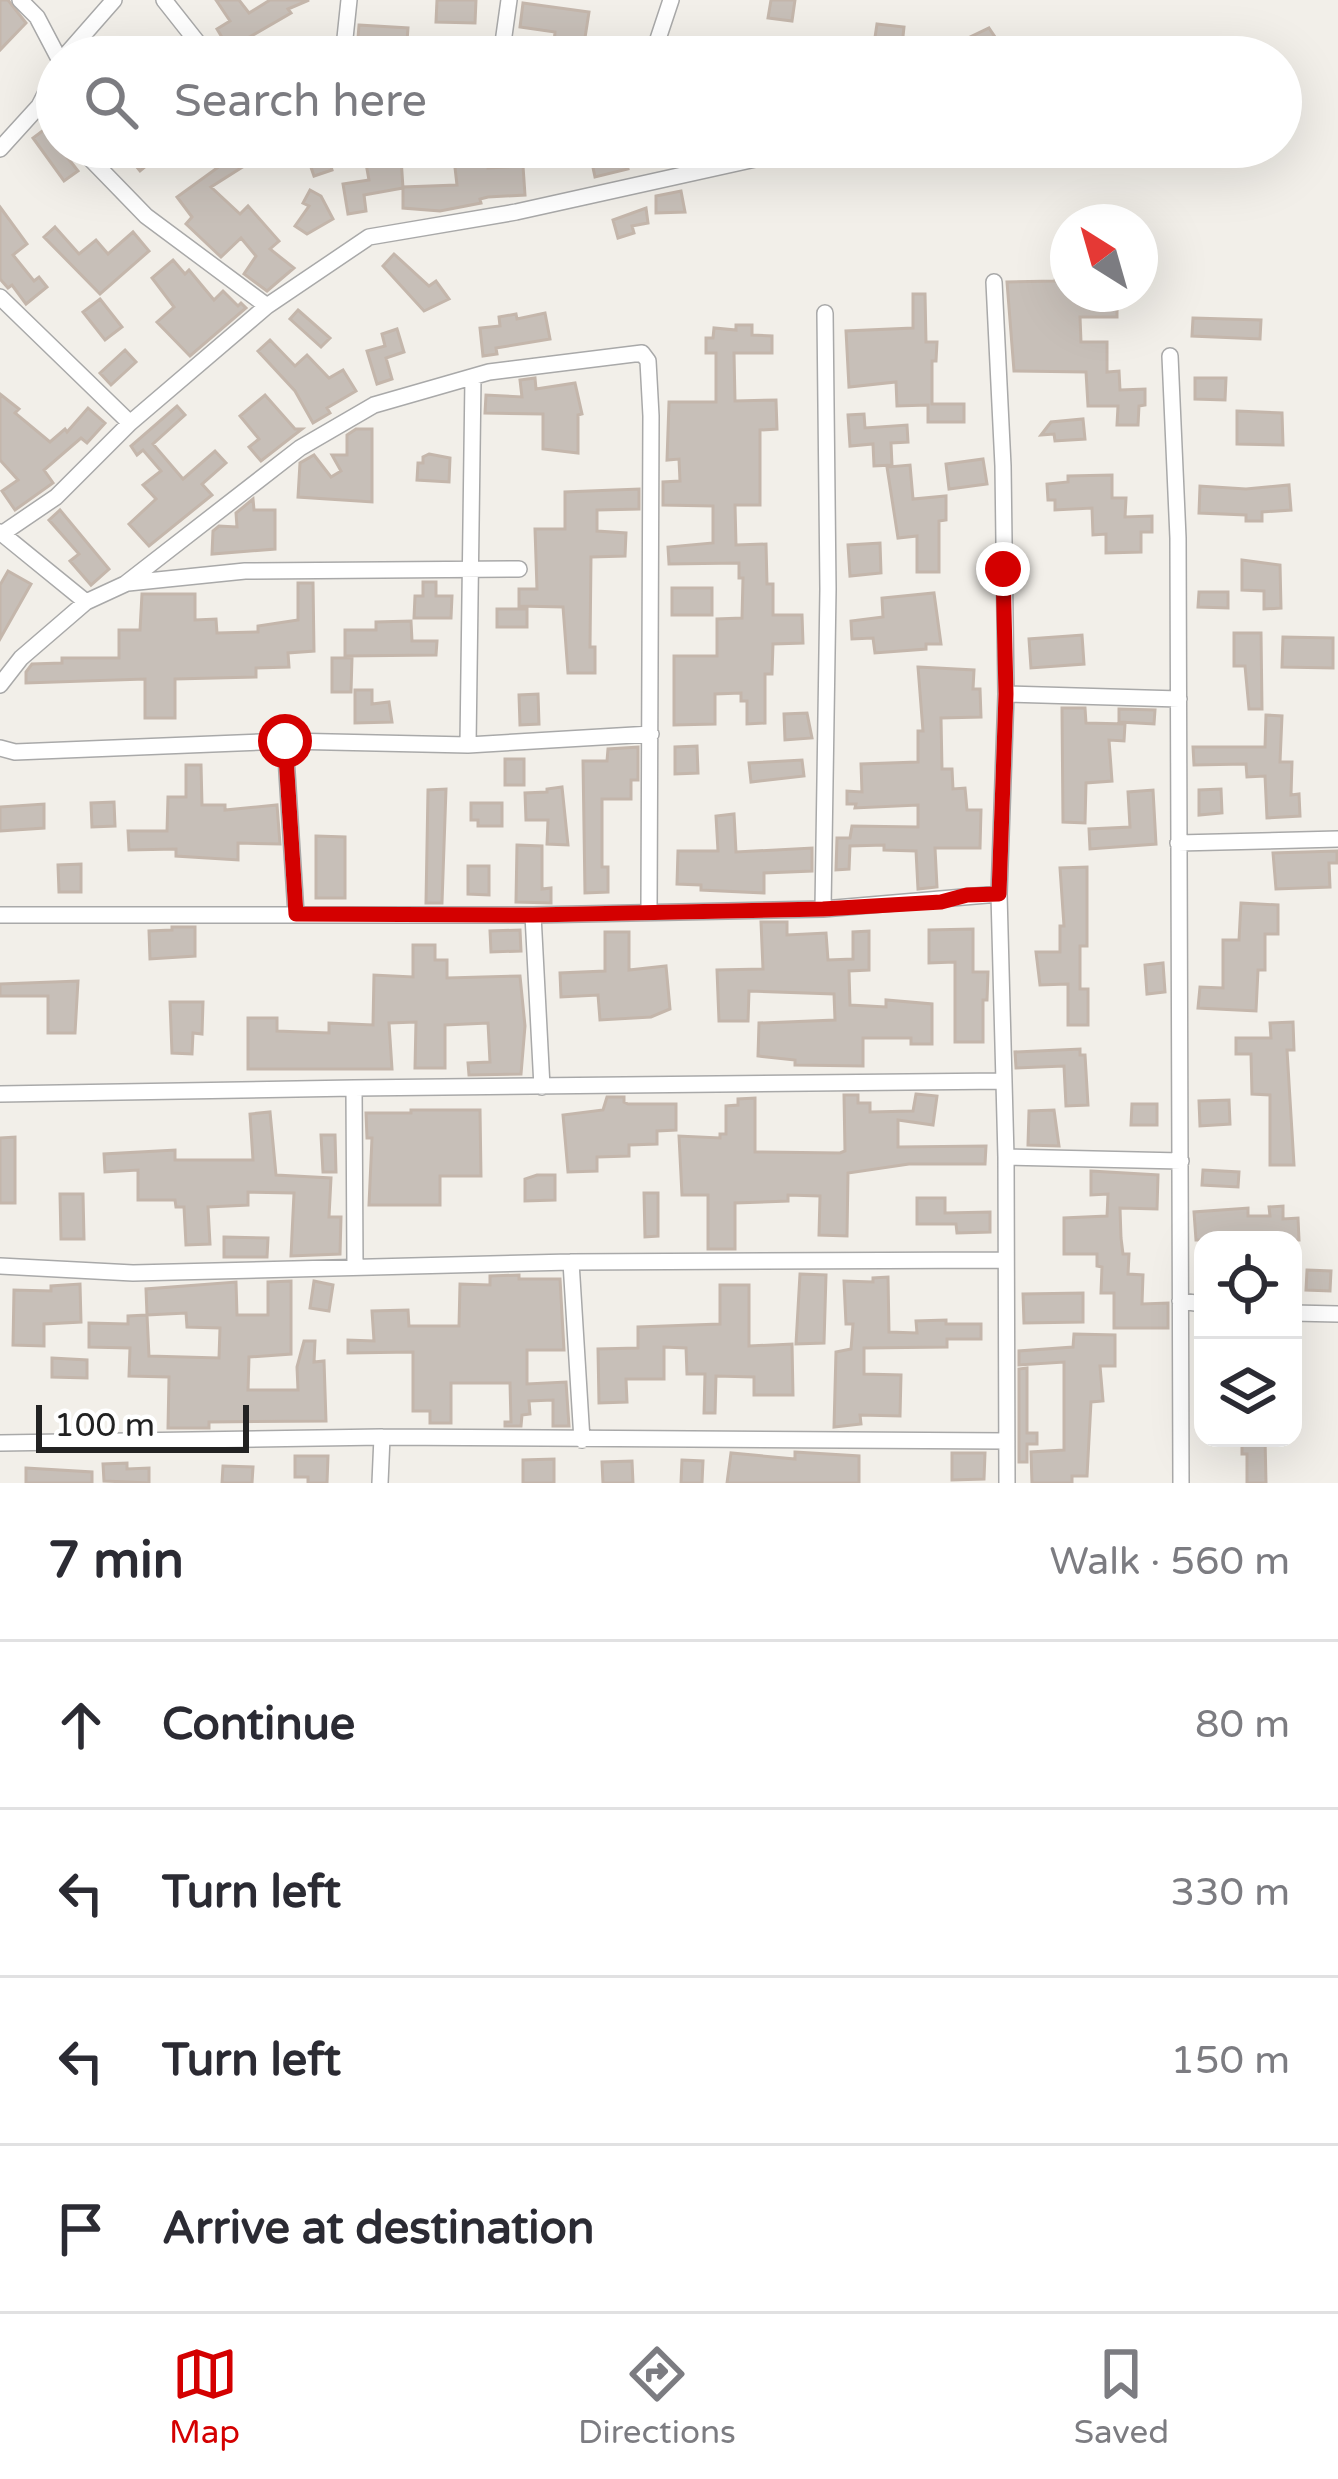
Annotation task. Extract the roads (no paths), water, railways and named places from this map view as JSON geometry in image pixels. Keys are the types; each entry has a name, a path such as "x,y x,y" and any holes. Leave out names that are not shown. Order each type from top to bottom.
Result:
{"street":[{"path":"20,0 48,36"},
{"path":"81,36 114,0"},
{"path":"164,0 192,36"},
{"path":"345,36 349,0"},
{"path":"504,36 509,0"},
{"path":"659,36 670,0"},
{"path":"0,149 36,109"},
{"path":"100,168 146,216 266,305"},
{"path":"86,602 2,532 56,497 130,423 266,305 369,238 516,212 714,168"},
{"path":"994,282 1003,466 1006,694 999,894 1007,1483"},
{"path":"0,297 130,423"},
{"path":"823,909 828,605 824,313"},
{"path":"0,686 21,658 86,602 125,584 300,448 345,420 400,394 489,372 645,356 651,416 650,910"},
{"path":"1169,356 1178,538 1181,1483"},
{"path":"468,745 473,378"},
{"path":"125,584 268,570 519,569"},
{"path":"1006,694 1179,699"},
{"path":"0,748 15,752 285,741 468,745 651,734"},
{"path":"285,741 296,914"},
{"path":"1178,843 1338,838"},
{"path":"0,915 533,915 823,909 999,894"},
{"path":"533,915 542,1087"},
{"path":"0,1094 1004,1081"},
{"path":"354,1088 355,1267"},
{"path":"1006,1157 1181,1161"},
{"path":"0,1266 133,1273 571,1262 1005,1261"},
{"path":"571,1262 582,1440"},
{"path":"1180,1300 1194,1302"},
{"path":"1302,1313 1338,1314"},
{"path":"0,1443 382,1437 1007,1441"},
{"path":"380,1483 382,1437"}]}
